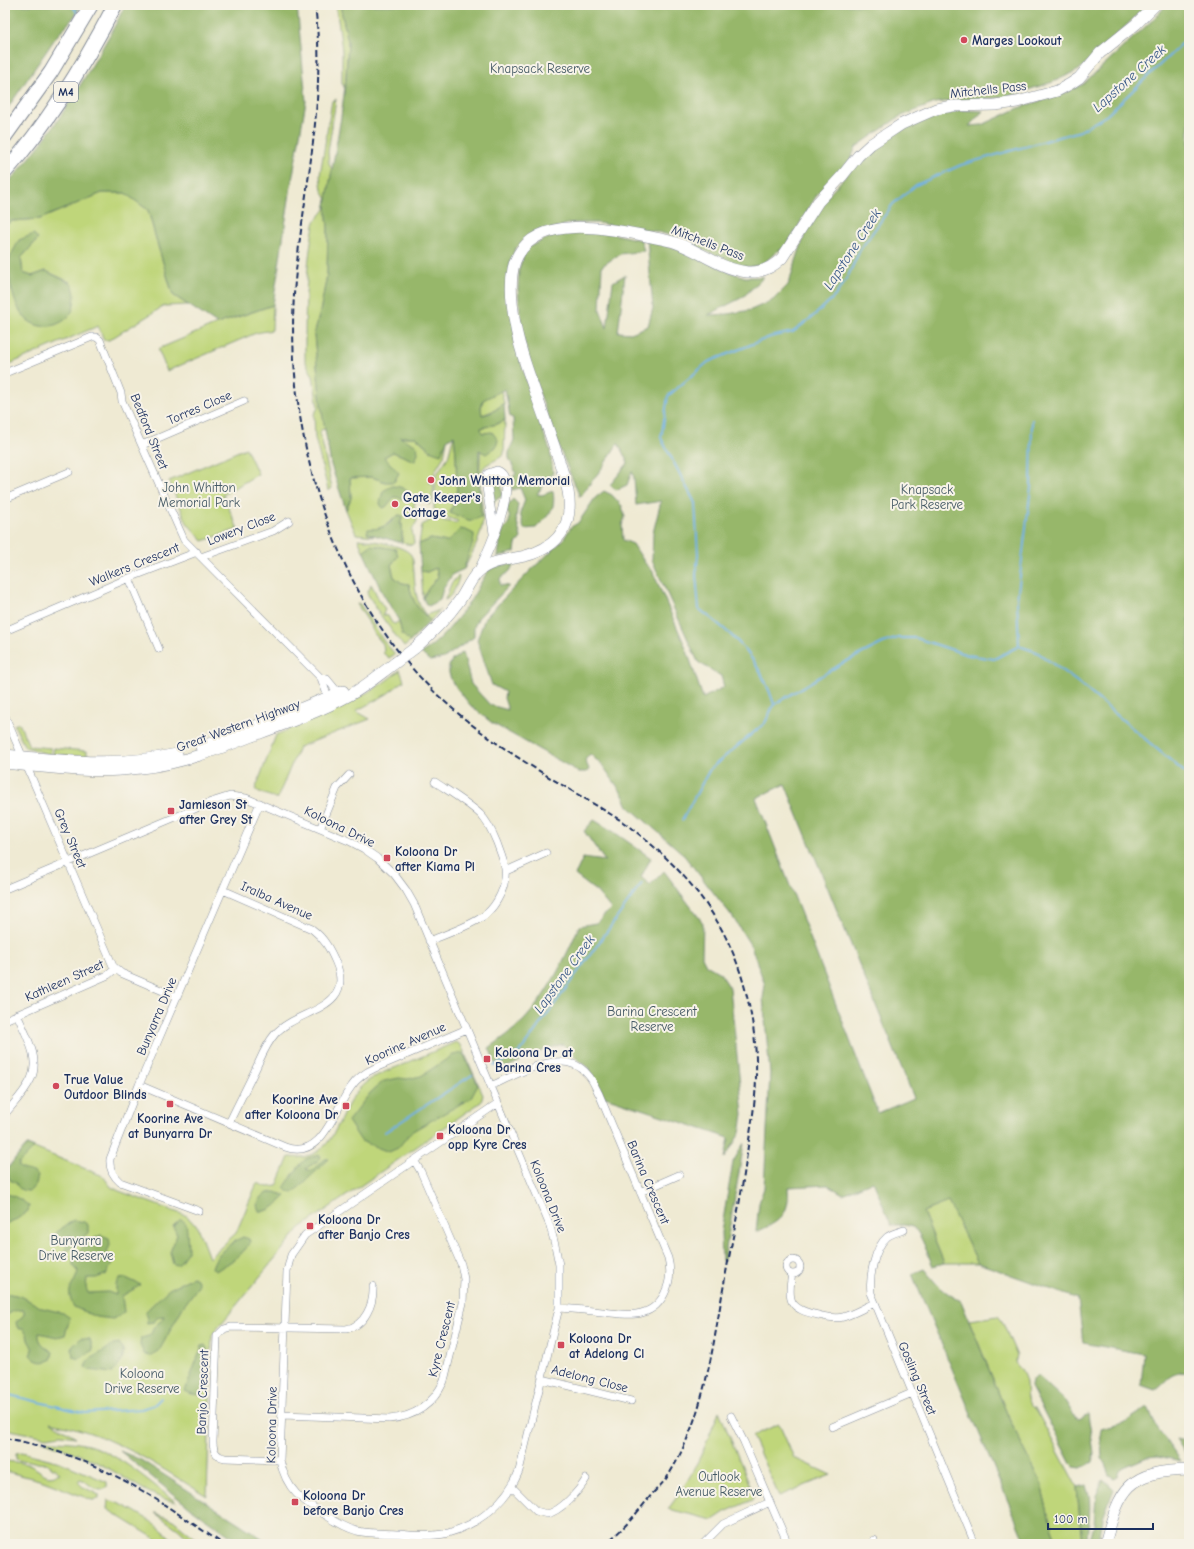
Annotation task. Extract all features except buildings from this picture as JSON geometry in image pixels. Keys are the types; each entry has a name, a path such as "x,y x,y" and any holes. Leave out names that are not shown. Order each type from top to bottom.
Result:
{"highway":[{"name":"M4","path":"5,136 51,72 91,5"},
{"name":"M4","path":"5,172 35,137 59,103 86,59 115,5"}],"main road":[{"name":"Mitchells Pass","path":"476,574 490,564 526,556 546,548 564,532 570,512 568,491 520,345 513,306 512,277 514,263 518,254 531,241 550,231 577,226 600,228 672,242 720,264 739,270 751,272 764,271 776,264 782,258 818,202 858,156 880,138 902,124 936,109 953,106 995,105 1016,102 1057,91 1079,78 1109,44 1136,24 1155,5"},
{"name":"Great Western Highway","path":"5,763 24,761 92,763 128,762 158,758 188,751 214,742 328,697 341,695 366,685 415,648 431,633 450,613 476,574"},
{"name":"Great Western Highway","path":"5,755 24,761 102,771 162,765 217,750 324,708 341,695"},
{"path":"1105,1544 1115,1509 1123,1494 1132,1485 1140,1478 1155,1472 1189,1470"}],"street":[{"name":"Bedford Street","path":"5,373 92,337 98,338 103,345 121,393 122,401 180,532 184,540 199,554"},
{"name":"Torres Close","path":"142,445 244,401"},
{"name":"Great Western Highway","path":"476,574 486,556 494,534 502,511 506,486 505,477 501,472 497,471 488,474 486,481 494,534"},
{"path":"5,499 69,472"},
{"name":"Lowery Close","path":"199,554 273,531 289,521"},
{"name":"Walkers Crescent","path":"5,631 130,578 199,554"},
{"path":"199,554 321,678 328,697"},
{"path":"130,578 159,649"},
{"path":"321,678 327,679 341,695"},
{"name":"Grey Street","path":"5,716 115,969"},
{"path":"320,829 337,788 349,775"},
{"path":"429,941 478,920 489,911 499,896 506,871 502,856 484,819 473,808 435,782"},
{"name":"Koloona Drive","path":"5,889 223,798 230,796 241,796 364,849 388,868 409,895 491,1086 553,1235 559,1265 559,1308 519,1471 512,1487 504,1498 469,1525 453,1531 430,1536 361,1532 343,1526 304,1502 289,1485 280,1460 283,1415 287,1270 291,1255 299,1242 312,1230 498,1103"},
{"name":"Bunyarra Drive","path":"199,1211 124,1184 112,1174 110,1162 111,1155 139,1085 260,803"},
{"path":"506,871 546,854"},
{"name":"Iralba Avenue","path":"223,890 306,926 317,933 324,940 330,950 338,968 340,978 338,990 328,1004 288,1022 271,1038 229,1123"},
{"name":"Kathleen Street","path":"5,1020 108,975 115,969 177,997"},
{"path":"5,1114 28,1085 34,1068 34,1059 31,1048 17,1014"},
{"name":"Koorine Avenue","path":"139,1085 290,1149 300,1149 310,1146 322,1136 350,1088 364,1074 466,1029"},
{"name":"Barina Crescent","path":"491,1086 538,1065 553,1061 570,1063 584,1071 599,1094 671,1267 670,1281 662,1298 648,1310 637,1314 559,1308"},
{"name":"Kyre Crescent","path":"283,1415 389,1419 401,1418 422,1410 429,1404 440,1389 444,1381 462,1304 464,1279 459,1259 421,1172 414,1160"},
{"path":"640,1192 679,1175"},
{"name":"Gosling Street","path":"904,1230 888,1236 878,1250 870,1279 870,1294 975,1544"},
{"path":"792,1274 789,1289 790,1296 794,1305 804,1312 837,1318 849,1315 874,1304"},
{"path":"285,1327 346,1329 354,1327 365,1318 373,1298 373,1286"},
{"name":"Banjo Crescent","path":"280,1460 225,1458 219,1457 215,1453 213,1441 215,1344 216,1336 228,1327 285,1327"},
{"name":"Adelong Close","path":"542,1379 631,1402"},
{"path":"832,1427 912,1393"},
{"path":"731,1416 738,1427 788,1544"},
{"path":"512,1487 536,1511 547,1514 558,1509 579,1490 586,1479"},
{"path":"703,1544 723,1524 770,1502"}],"green space":[{"path":"5,5 81,5 75,16 56,37 5,112"},
{"path":"125,5 297,5 306,101 291,186 273,305 217,324 173,295 148,210 125,193 102,193 40,219 12,221 5,225 5,186 30,158 62,114 82,83"},
{"path":"336,5 340,5 348,42 345,89 342,83 342,50"},
{"name":"Knapsack Reserve","path":"340,5 1148,5 1079,70 1053,82 1002,98 958,100 935,103 899,117 856,147 851,159 818,193 786,247 776,252 763,264 749,267 732,264 677,237 654,231 598,223 571,223 528,236 515,249 510,265 515,343 539,421 550,450 553,473 537,494 542,495 553,491 554,498 552,508 545,519 536,528 524,529 520,513 525,500 520,488 512,490 511,480 516,473 509,458 509,451 514,440 513,418 510,417 505,389 483,400 481,408 482,415 488,414 504,403 505,420 497,424 481,428 482,433 492,432 498,440 496,447 486,454 479,450 481,517 471,521 450,513 457,494 454,435 447,440 441,454 432,451 416,437 400,437 417,446 418,453 415,461 393,452 384,457 399,473 394,482 385,482 372,477 350,478 351,498 346,510 331,465 321,406 314,335 327,275 328,228 326,205 346,79 348,42"},
{"name":"Knapsack Park Reserve","path":"1166,5 1189,5 1189,1372 1169,1377 1155,1390 1141,1385 1144,1354 1083,1343 1078,1299 978,1263 948,1202 923,1212 944,1263 933,1266 922,1240 914,1228 906,1225 891,1225 873,1181 843,1194 828,1185 788,1187 787,1204 782,1216 772,1224 756,1232 759,1203 764,1188 770,1073 763,998 765,985 751,946 732,916 682,853 628,806 622,793 603,766 590,754 585,760 589,769 587,772 579,772 492,723 471,706 452,682 449,673 449,666 452,660 463,652 471,684 490,705 508,710 504,698 505,692 492,685 477,640 485,618 529,572 563,540 571,527 578,523 595,498 604,491 612,495 622,506 625,517 622,525 623,540 633,544 645,563 652,570 686,648 703,698 724,687 721,676 698,662 652,560 653,533 661,501 636,505 632,471 627,485 616,490 610,485 628,463 618,443 602,468 580,497 559,447 539,392 522,334 518,289 519,269 526,249 558,235 575,231 611,233 641,240 644,251 620,254 602,266 600,310 607,328 613,282 625,275 618,332 631,333 648,326 653,308 647,240 687,251 727,271 745,277 764,277 743,297 708,315 728,314 751,310 773,300 788,285 807,228 825,199 868,151 907,125 944,112 962,110 983,111 969,126 982,125 1021,107 1065,93 1083,84 1157,16","holes":["785,784 914,1098 878,1113 756,798"]},
{"path":"336,99 328,152 329,163 332,170 327,200 322,190 320,175 332,101"},
{"path":"102,193 125,193 148,210 173,295 188,305 164,306 109,340 104,340 98,326 5,366 5,225 12,221 40,219","holes":["38,239 21,258 23,273 32,276 46,271 70,282 11,291 19,240"]},
{"path":"326,205 328,228 327,275 314,335 321,406 326,430 322,429 320,432 332,488 330,490 328,490 315,438 314,414 318,408 313,376 305,361 306,293 311,242 315,222 324,211"},
{"path":"34,234 38,239 21,258 23,273 32,276 46,271 71,284 73,286 75,296 73,310 69,316 58,324 52,326 38,326 26,319 13,296 9,278 9,262 19,240"},
{"path":"273,305 272,330 256,333 167,371 158,349 217,324"},
{"path":"501,390 504,403 495,410 482,415 481,408 483,400"},
{"path":"505,420 504,454 486,465 482,470 480,480 483,517 481,531 464,569 467,558 447,542 431,539 419,544 422,525 433,519 456,523 458,521 437,514 434,508 436,475 448,457 454,434 457,494 450,513 481,517 479,487 481,428 497,424"},
{"path":"398,437 416,437 431,451 447,440 444,456 435,471 433,480 430,480 430,483 434,485 432,500 429,505 424,500 417,497 414,505 417,521 412,530 414,543 412,545 402,543 402,524 400,524 403,516 399,515 384,526 367,533 374,536 356,534 346,510 351,498 350,478 372,477 385,482 384,457 393,452 415,461"},
{"name":"John Whitton Memorial Park","path":"246,448 258,474 223,495 238,529 203,541 187,523 169,481"},
{"path":"501,479 502,496 493,502 491,485 494,481"},
{"path":"392,486 405,489 413,500 394,497 386,507 382,508 380,503 383,491"},
{"path":"513,499 518,504 516,518 521,538 516,544 515,552 498,557 502,535 510,519 507,510"},
{"path":"399,515 403,516 400,524 402,524 402,543 367,533 368,529 383,527"},
{"path":"460,529 474,534 473,544 464,569 453,574 443,589 440,599 429,606 423,598 438,577 436,568 427,572 421,571 419,544 431,539 447,542"},
{"path":"358,539 402,548 411,555 413,561 416,594 422,610 426,615 440,610 430,621 415,603 409,584 402,583 394,577 391,565 398,556 381,546 373,546 363,551"},
{"path":"371,545 396,549 398,556 391,565 394,577 402,583 409,584 415,603 430,621 410,642 402,634 399,621 382,592 363,551"},
{"path":"514,563 510,571 500,579 500,585 509,586 478,618 474,627 474,637 444,658 430,661 421,653 436,642 457,619 474,595 490,568"},
{"path":"436,568 438,577 423,598 421,571 427,572"},
{"path":"458,576 459,577 454,590 445,600 451,584"},
{"path":"371,584 385,609 383,615 388,616 392,623 395,624 399,621 402,634 410,642 404,647 381,616 367,593"},
{"path":"357,604 360,604 383,640 395,654 389,658 383,653 383,644 373,632 371,626"},
{"path":"400,670 404,681 387,694 356,711 370,719 299,747 277,799 255,790 276,735 363,695 382,684"},
{"path":"19,723 29,746 51,748 50,754 25,747 14,725"},
{"path":"54,748 87,751 87,757 53,754"},
{"name":"Barina Crescent Reserve","path":"594,820 651,858 641,877 650,885 664,871 703,923 702,957 706,965 720,973 730,988 743,1114 740,1133 725,1158 729,1138 605,1097 589,1068 576,1058 563,1044 544,1050 499,1071 489,1048 519,1025 531,1012 547,989 562,963 579,926 596,923 611,909 597,892 575,875 583,858 605,861 584,831"},
{"name":"Koloona Drive Reserve","path":"456,1042 461,1045 483,1095 481,1102 300,1228 212,1335 207,1496 135,1453 89,1432 51,1422 76,1437 61,1435 46,1437 5,1429 5,1171 27,1145 103,1176 111,1187 119,1191 187,1216 196,1224 209,1258 236,1233 257,1183 268,1187 277,1186 289,1157 305,1157 318,1152 327,1143 347,1107 364,1084 382,1073"},
{"path":"463,1053 478,1085 471,1098 411,1132 398,1148 389,1152 361,1141 348,1121 371,1092 384,1081 421,1076 453,1055"},
{"path":"744,1143 724,1260 722,1261 721,1232 733,1162"},
{"path":"27,1145 34,1148 19,1163 19,1167 24,1170 34,1172 38,1176 36,1184 30,1191 22,1190 16,1183 10,1180 6,1170"},
{"path":"319,1155 321,1158 306,1169 311,1171 325,1159 329,1159 294,1192 288,1192 284,1188 301,1164 306,1159"},
{"path":"276,1192 286,1196 270,1209 259,1211 257,1205 262,1196 266,1193"},
{"path":"5,1194 15,1196 29,1206 28,1211 17,1219 5,1224"},
{"path":"948,1201 978,1263 944,1263 923,1212"},
{"path":"181,1219 186,1224 188,1251 178,1265 173,1264 170,1252 177,1235 173,1226"},
{"path":"74,1220 84,1222 88,1225 88,1233 75,1246 65,1252 71,1235 58,1242 52,1242 51,1239 59,1230"},
{"path":"101,1235 109,1238 110,1245 107,1252 113,1261 107,1274 96,1278 87,1278 86,1288 88,1293 108,1292 116,1295 116,1285 119,1279 126,1278 141,1285 122,1296 124,1312 113,1319 96,1317 74,1307 70,1296 71,1288 78,1271 73,1265 73,1257 89,1241"},
{"path":"243,1237 249,1239 250,1242 235,1259 216,1271 212,1268 216,1258 224,1250 233,1242"},
{"path":"924,1269 940,1287 961,1301 1010,1421 1040,1480 1052,1529 1058,1544 1026,1544 912,1274"},
{"path":"193,1277 197,1279 199,1285 183,1307 159,1351 150,1356 144,1354 140,1345 141,1338 151,1334 155,1326 164,1316 158,1317 154,1322 147,1323 146,1311 169,1289"},
{"path":"5,1293 21,1296 42,1308 63,1313 70,1318 65,1335 57,1337 39,1333 41,1342 53,1352 51,1360 40,1362 35,1360 30,1355 33,1349 28,1340 27,1334 23,1329 17,1327 16,1322 24,1315 24,1310 13,1311 5,1318"},
{"path":"998,1316 1002,1321 1017,1356 1015,1363 1025,1377 1026,1394 1029,1404 1035,1408 1077,1487 1082,1544 1058,1544 1052,1529 1040,1480 1010,1421 969,1320"},
{"path":"81,1338 90,1339 93,1350 79,1359 73,1357 72,1347"},
{"path":"119,1343 122,1347 123,1355 121,1363 112,1373 89,1370 85,1367 92,1358 111,1346"},
{"path":"205,1345 208,1350 207,1389 202,1395 192,1394 185,1391 202,1346"},
{"path":"1038,1376 1065,1401 1075,1417 1079,1419 1088,1414 1094,1453 1092,1462 1081,1468 1074,1467 1071,1464 1031,1387 1031,1383"},
{"path":"1148,1407 1156,1426 1181,1461 1158,1456 1147,1457 1124,1467 1120,1470 1118,1476 1114,1478 1109,1475 1102,1457 1100,1429 1124,1423"},
{"name":"Outlook Avenue Reserve","path":"719,1411 754,1495 752,1500 725,1512 713,1520 668,1509 685,1485 698,1462"},
{"path":"779,1424 794,1458 831,1475 779,1496 752,1436"},
{"path":"1176,1439 1189,1442 1189,1459"},
{"path":"42,1441 76,1443 99,1449 134,1469 176,1502 156,1496 95,1461"},
{"path":"120,1451 141,1460 271,1544 242,1544 189,1507"},
{"path":"22,1452 60,1462 107,1482 107,1487 100,1490 80,1479 78,1482 83,1487 99,1495 99,1499 92,1500 43,1481 5,1471 5,1461 18,1462 28,1465 51,1476 60,1473 46,1463 21,1461 16,1459 16,1453"},
{"path":"1103,1479 1114,1489 1103,1518 1099,1541 1091,1544 1090,1540 1094,1525 1096,1496"},
{"path":"1086,1485 1090,1499 1090,1514 1087,1544 1082,1544 1077,1487"},
{"path":"108,1500 129,1508 144,1517 179,1544 164,1544 107,1509"},
{"path":"155,1513 173,1520 194,1537 206,1544 194,1544 178,1529"}],"waterway":[{"path":"70,5 74,8 81,6"},
{"path":"74,8 78,14"},
{"name":"Lapstone Creek","path":"682,820 710,769 765,723 774,704 768,688 754,661 725,629 699,609 696,575 698,555 695,503 661,438 668,396 708,362 770,337 793,332 816,314 835,296 848,276 860,250 893,204 916,185 961,165 1080,131 1107,115 1189,37"},
{"path":"1019,646 1017,600 1031,487 1032,420"},
{"path":"775,704 841,664 883,643 898,638 916,638 968,655 994,659 1019,646 1037,652 1080,684 1189,776"},
{"name":"Lapstone Creek","path":"494,1066 520,1052 642,883"},
{"name":"Lapstone Creek","path":"385,1132 472,1075"},
{"name":"Lapstone Creek","path":"5,1394 85,1413 141,1409 154,1405 161,1398"}],"railway":[{"path":"315,5 318,40 316,109 295,281 293,339 297,398 308,457 324,514 347,569 376,621 412,668 453,709 472,725 513,754 620,820 662,854 680,872 712,913 725,936 736,960 752,1018 756,1063 754,1110 737,1218 708,1372 701,1399 692,1426 668,1476 618,1533 605,1544"},
{"path":"5,1438 41,1446 75,1458 109,1473 151,1496 223,1544"}],"place":[{"name":"Marges Lookout","path":"964,40"},
{"name":"John Whitton Memorial","path":"431,480"},
{"name":"Gate Keeper's Cottage","path":"395,504"},
{"name":"Jamieson St after Grey St","path":"171,811"},
{"name":"Koloona Dr after Kiama Pl","path":"387,858"},
{"name":"Koloona Dr at Barina Cres","path":"487,1059"},
{"name":"True Value Outdoor Blinds","path":"56,1086"},
{"name":"Koorine Ave at Bunyarra Dr","path":"170,1104"},
{"name":"Koorine Ave after Koloona Dr","path":"346,1106"},
{"name":"Koloona Dr opp Kyre Cres","path":"440,1136"},
{"name":"Koloona Dr after Banjo Cres","path":"310,1226"},
{"name":"Koloona Dr at Adelong Cl","path":"561,1345"},
{"name":"Koloona Dr before Banjo Cres","path":"295,1502"}],"park label":[{"name":"Bunyarra Drive Reserve","path":"76,1248"}]}
